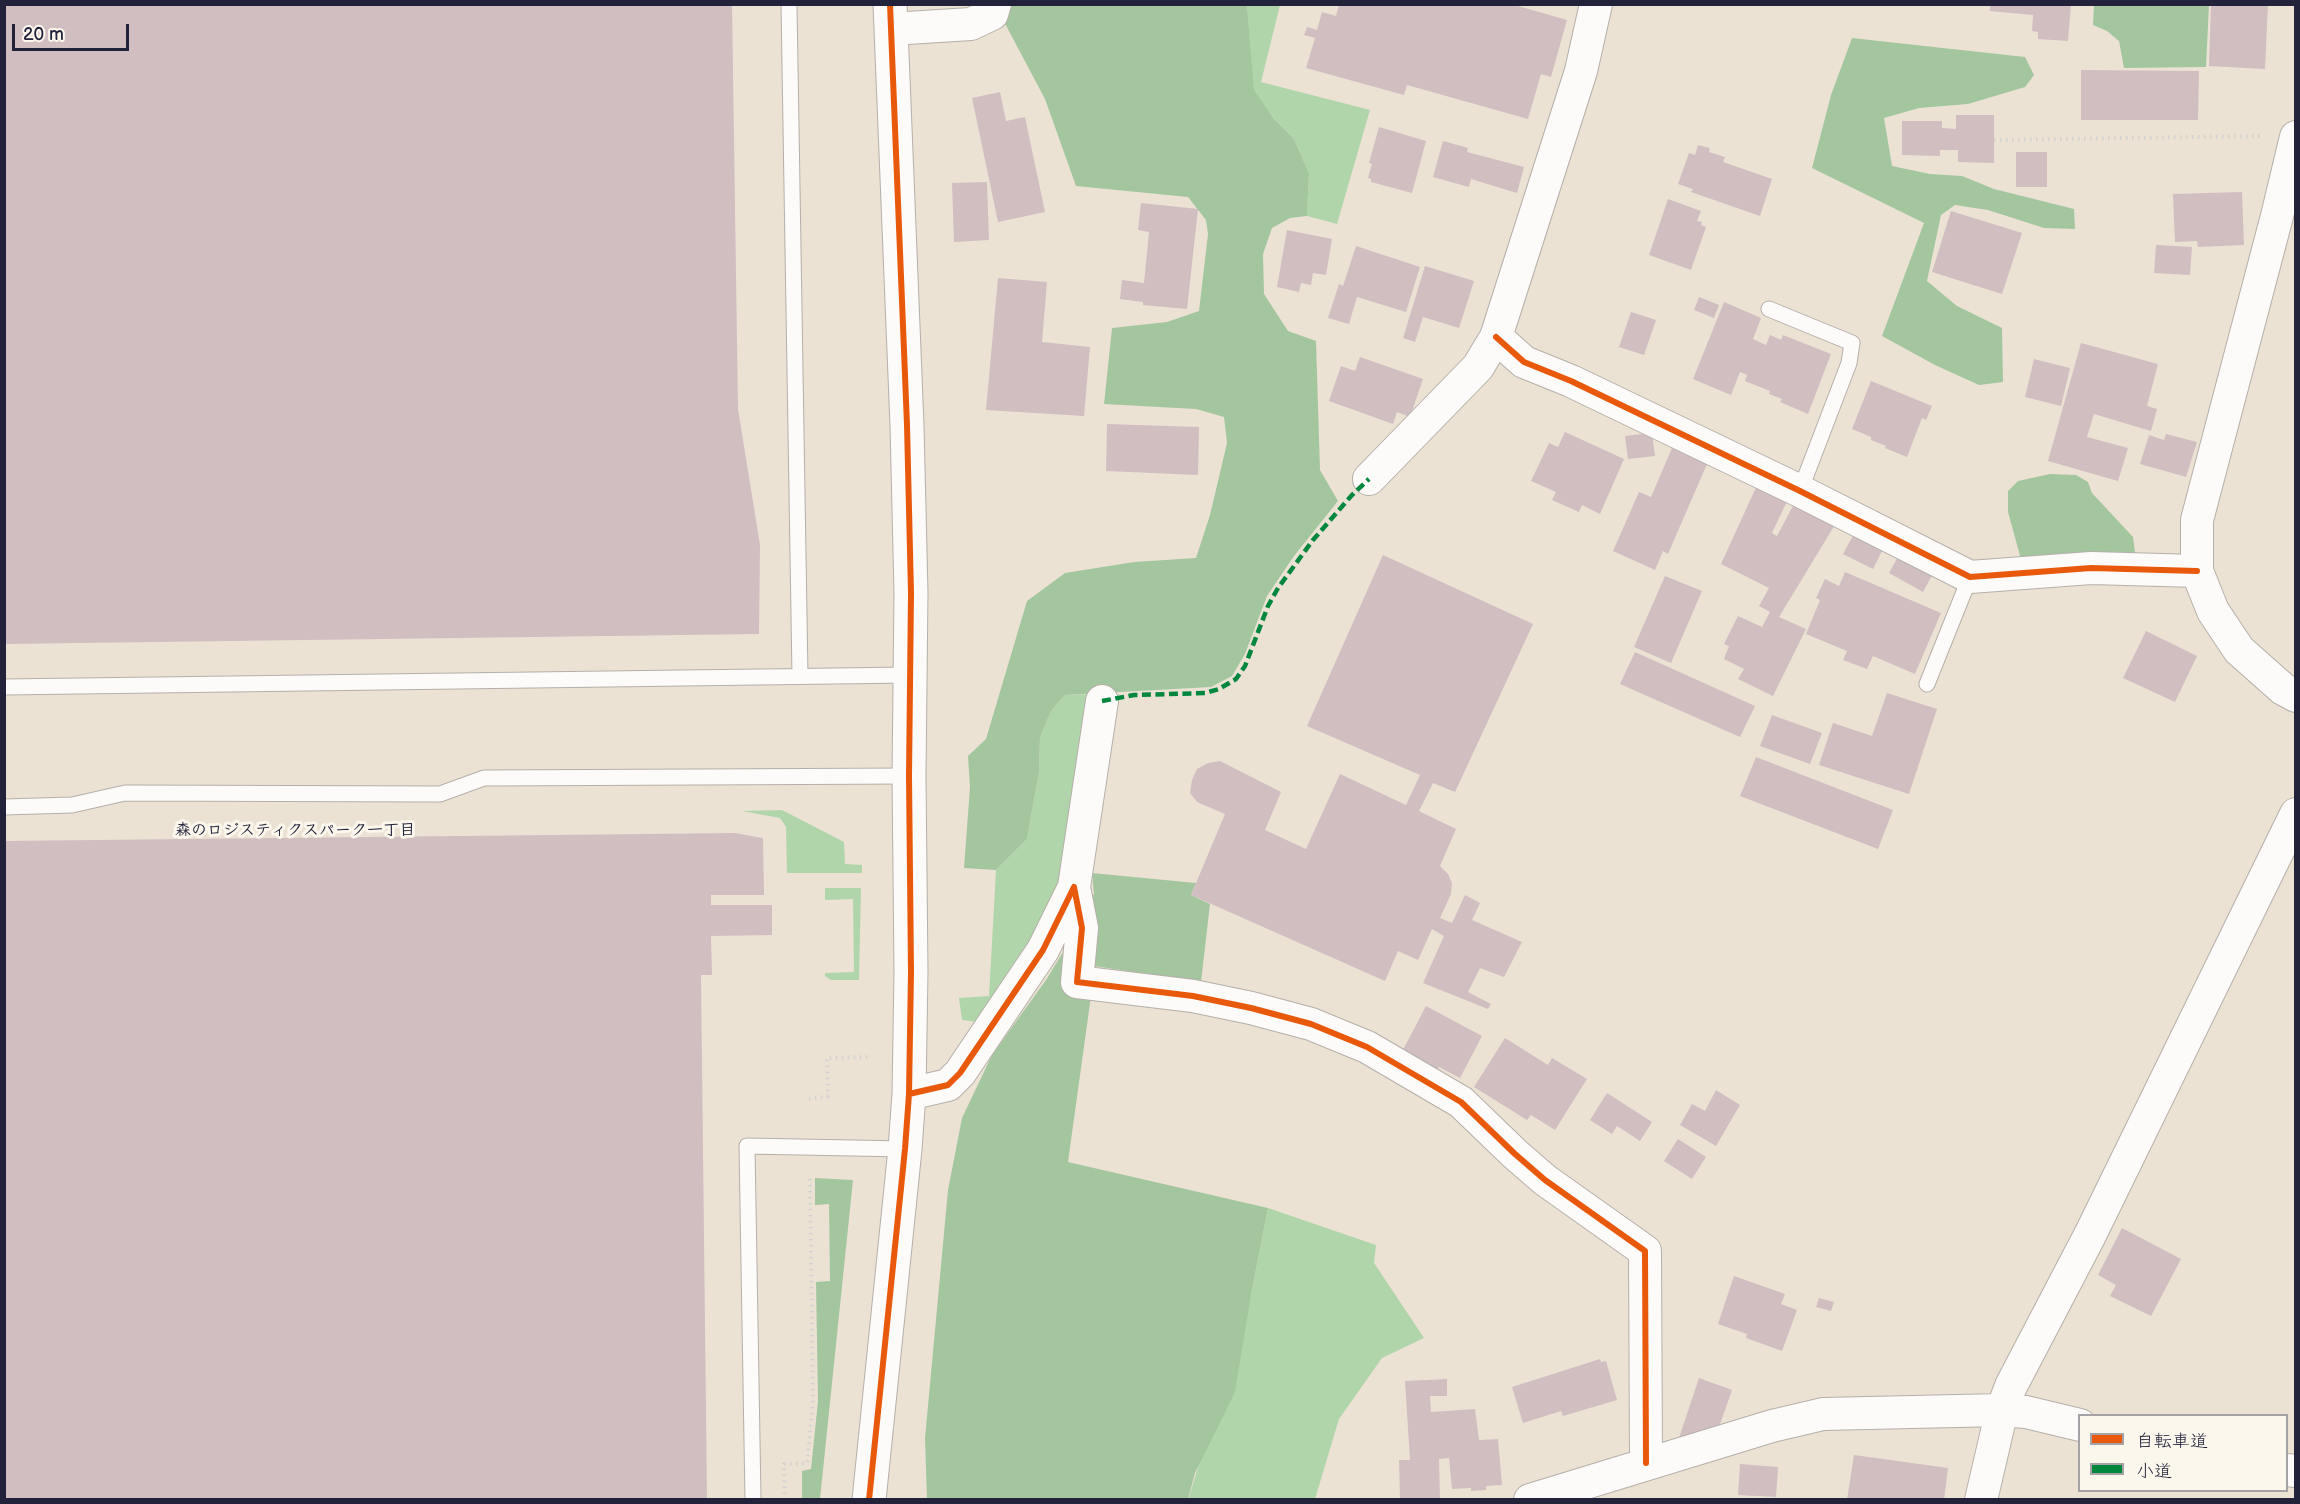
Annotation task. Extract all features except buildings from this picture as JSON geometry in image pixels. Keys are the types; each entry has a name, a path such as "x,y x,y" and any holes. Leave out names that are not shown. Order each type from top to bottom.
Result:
{"street":[{"path":"869,1500 905,1149 909,1094 911,961 909,776 911,593 907,425 890,17 971,24 992,14 995,4"},
{"path":"1369,479 1478,367 1496,337 1581,72 1596,4"},
{"path":"2295,137 2277,216 2197,520 2197,571 2213,611 2239,650 2283,689 2295,696"},
{"path":"1496,337 1524,362 1570,381 1800,491 1970,577 2091,568 2197,571"},
{"path":"909,1094 948,1085 960,1073 1043,950 1074,887 1102,701"},
{"path":"1981,1500 2002,1410 2011,1386 2090,1235 2295,814"},
{"path":"1074,887 1082,928 1077,982 1193,996 1251,1008 1311,1024 1367,1047 1461,1102 1545,1180 1645,1251 1646,1464"},
{"path":"1530,1500 1772,1426 1823,1414 2002,1410 2026,1412 2078,1425"}],"lane":[{"path":"789,4 800,676"},
{"path":"1769,309 1852,343 1849,363 1800,491"},
{"path":"1927,684 1970,577"},
{"path":"4,687 910,675"},
{"path":"4,807 72,805 125,794 440,794 484,778 909,776"},
{"path":"753,1500 747,1146 905,1149"}],"path":[{"path":"1994,140 2261,136"},
{"path":"809,1099 828,1096 827,1058 870,1057"},
{"path":"785,1500 784,1464 807,1463 813,1403 810,1178"}],"green space":[{"path":"1006,4 1247,5 1254,90 1274,119 1294,139 1309,173 1307,216 1290,218 1272,228 1263,254 1264,294 1288,331 1316,341 1320,470 1338,501 1294,556 1267,596 1245,654 1232,676 1211,687 1065,695 1051,711 1040,737 1039,772 1027,839 996,870 964,868 970,787 968,756 986,739 1027,601 1065,573 1134,562 1196,558 1210,515 1227,443 1224,417 1196,409 1104,404 1112,328 1167,322 1199,311 1208,234 1206,220 1188,197 1076,186 1045,99 1001,16"},
{"path":"1247,5 1280,5 1261,82 1370,110 1337,224 1307,216 1309,173 1294,139 1274,119 1253,90"},
{"path":"2094,5 2209,5 2206,67 2124,68 2119,41 2107,31 2093,25"},
{"path":"1852,38 2025,57 2034,75 2025,87 1968,104 1919,108 1884,118 1892,166 1930,174 1962,176 1994,189 2074,209 2075,229 2044,228 1988,210 1955,205 1941,215 1927,281 1957,306 2002,328 2003,382 1979,385 1935,365 1882,336 1924,223 1812,168 1831,95"},
{"path":"2050,474 2076,475 2088,482 2092,493 2133,537 2136,561 2022,563 2008,512 2008,491 2018,481"},
{"path":"1090,694 1059,884 1041,928 979,1022 962,1020 959,998 989,996 996,870 1027,839 1039,772 1040,737 1051,711 1065,695"},
{"path":"782,810 844,842 845,864 862,865 862,873 787,873 786,827 780,818 742,811"},
{"path":"1092,873 1196,883 1191,895 1210,904 1201,982 1087,965 1090,903 1094,894"},
{"path":"825,888 861,888 859,980 831,980 825,976 825,973 854,972 853,899 825,900"},
{"path":"1074,934 1091,996 1068,1162 1268,1208 1235,1392 1195,1473 1188,1499 927,1500 925,1438 948,1190 962,1118 992,1055 1046,980"},
{"path":"815,1178 853,1180 820,1499 802,1500 802,1471 811,1469 818,1401 816,1282 830,1281 829,1204 815,1205"},
{"path":"1268,1208 1376,1245 1374,1263 1424,1338 1382,1358 1339,1419 1315,1499 1188,1500 1251,1295"}],"marked path":[{"path":"1102,701 1134,695 1205,693 1219,689 1236,679 1245,666 1268,606 1278,588 1313,540 1369,479"}],"cycle path":[{"path":"869,1500 905,1149 909,1094 911,972 909,776 911,593 907,425 890,4"},
{"path":"1496,337 1524,362 1571,381 1800,491 1970,577 2091,568 2197,571"},
{"path":"909,1094 948,1085 960,1073 1043,950 1074,887 1082,928 1077,982 1193,996 1251,1008 1311,1024 1367,1047 1461,1102 1545,1180 1645,1251 1646,1463"}],"district":[{"name":"森のロジスティクスパーク一丁目","path":"295,831"}]}
